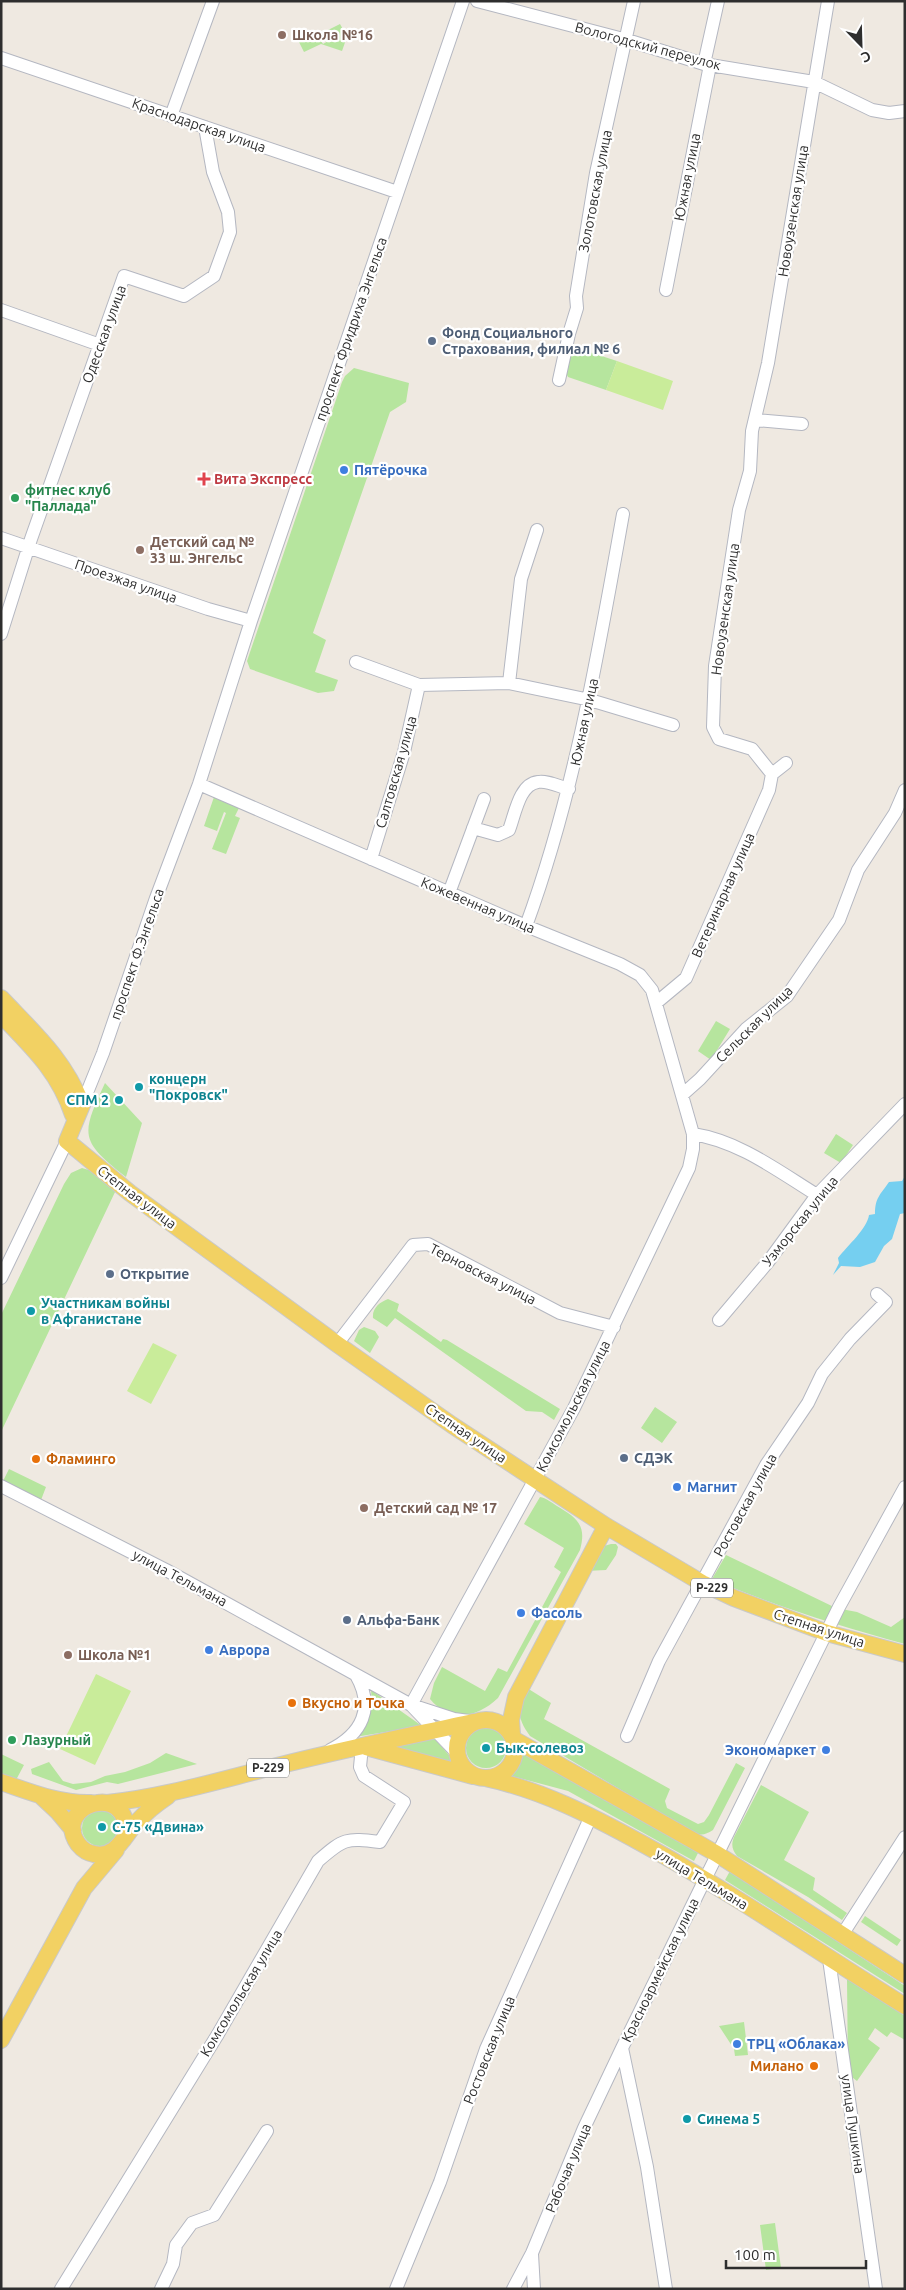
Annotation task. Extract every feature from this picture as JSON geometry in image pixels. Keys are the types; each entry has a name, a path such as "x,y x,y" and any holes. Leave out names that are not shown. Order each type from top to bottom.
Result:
{"main road":[{"path":"1,998 55,1055 68,1074 82,1105"},
{"path":"1,1015 52,1070 68,1099 75,1122"},
{"name":"проспект Ф.Энгельса","path":"67,1141 82,1105"},
{"name":"Степная улица","path":"67,1141 130,1193 337,1344 452,1425 606,1526 702,1583 734,1598 826,1632 905,1654"},
{"path":"482,1777 503,1773 510,1766 516,1751 511,1720 516,1697 606,1526"},
{"path":"490,1719 516,1697"},
{"name":"улица Тельмана","path":"473,1722 490,1719 502,1723 513,1737 717,1854 905,1975"},
{"path":"457,1753 460,1735 473,1722"},
{"name":"Р-229","path":"99,1803 138,1800 319,1756 473,1722"},
{"name":"Р-229","path":"362,1746 482,1777"},
{"name":"улица Тельмана","path":"457,1753 460,1762 466,1770 482,1777 512,1784 571,1806 706,1878 829,1959 905,2006"},
{"path":"1,1782 40,1796 66,1802 99,1803 117,1808 123,1815 126,1826 121,1842 104,1854 95,1855 80,1846"},
{"name":"Р-229","path":"1,2040 84,1888 146,1812 174,1792"},
{"path":"40,1796 58,1812 73,1830"},
{"path":"73,1830 76,1815 99,1803"},
{"name":"Р-229","path":"73,1830 80,1846 85,1868 84,1888"}],"street":[{"path":"171,116 213,1"},
{"name":"проспект Фридриха Энгельса","path":"251,621 464,1"},
{"name":"Вологодский переулок","path":"477,1 627,40 707,64 814,82 872,110 889,113 905,111"},
{"name":"Золотовская улица","path":"559,380 577,308 576,296 596,173 627,40 634,1"},
{"name":"Южная улица","path":"666,290 718,1"},
{"name":"Новоузенская улица","path":"772,774 752,749 719,739 713,727 715,666 739,510 750,471 752,431 768,364 828,1"},
{"name":"Краснодарская улица","path":"1,58 397,192"},
{"name":"Одесская улица","path":"1,634 28,547 124,276 184,296 214,276 230,232 228,212 213,172 204,127"},
{"path":"1,310 100,345"},
{"path":"755,420 802,424"},
{"name":"Южная улица","path":"526,926 569,789 590,700 623,514"},
{"path":"509,683 520,579 537,530"},
{"name":"Проезжая улица","path":"1,538 208,609 251,621"},
{"name":"проспект Ф.Энгельса","path":"82,1105 103,1053 199,784 251,621"},
{"path":"356,662 419,685 509,683 590,700 673,725"},
{"name":"Салтовская улица","path":"371,859 404,752 419,685"},
{"path":"772,774 786,763"},
{"name":"Ветеринарная улица","path":"656,1003 686,978 769,790 772,774"},
{"path":"473,828 498,835 509,830 523,793 528,786 535,783 540,781 569,789"},
{"name":"Кожевенная улица","path":"199,784 526,926 620,964 640,975 652,990 682,1095"},
{"name":"Сельская улица","path":"682,1095 700,1079 746,1029 787,996 839,920 858,870 895,812 905,790"},
{"path":"449,893 484,799"},
{"name":"Комсомольская улица","path":"411,1705 581,1395 689,1168 693,1149 693,1134 682,1095"},
{"name":"Узморская улица","path":"720,1320 768,1262 817,1195 905,1104"},
{"path":"693,1134 709,1137 745,1151 817,1195"},
{"name":"проспект Ф.Энгельса","path":"1,1278 67,1141"},
{"name":"Терновская улица","path":"337,1344 414,1245 418,1243 428,1244 560,1313 614,1327"},
{"name":"Ростовская улица","path":"628,1736 659,1660 766,1465 808,1403 822,1374 850,1338 886,1302 878,1294"},
{"name":"улица Тельмана","path":"1,1486 166,1570 411,1705 454,1719 473,1722"},
{"name":"Красноармейская улица","path":"666,2289 647,2167 622,2048 826,1632 905,1487"},
{"path":"319,1756 339,1746 363,1719 366,1708 366,1696 356,1676"},
{"name":"улица Тельмана","path":"411,1705 457,1753"},
{"name":"Комсомольская улица","path":"61,2289 218,2034 318,1861 338,1844 352,1839 380,1842 404,1802 364,1776 360,1767 362,1746"},
{"name":"Ростовская улица","path":"396,2289 440,2182 486,2049 591,1816"},
{"path":"842,1935 905,1837"},
{"name":"улица Пушкина","path":"829,1959 876,2289"},
{"name":"Рабочая улица","path":"513,2289 532,2253 584,2128 622,2048"},
{"path":"162,2289 173,2264 176,2245 192,2223 214,2215 267,2131"},
{"path":"532,2253 534,2289"}],"green space":[{"path":"340,24 345,33 349,31 342,51 321,44 304,52 299,42 317,33 323,44 330,40 326,31"},
{"path":"572,344 580,345 583,350 617,361 606,390 568,377 566,373"},
{"path":"617,361 673,381 663,410 606,390"},
{"path":"354,368 409,383 406,402 390,412 313,633 326,640 315,672 338,680 334,691 318,693 250,669 247,661 342,382 345,376"},
{"path":"214,797 239,808 235,816 240,818 226,854 212,849 226,813 224,812 217,831 204,826"},
{"path":"716,1021 730,1029 711,1060 698,1051"},
{"path":"105,1083 142,1123 126,1177 100,1154 92,1145 89,1136 92,1114"},
{"path":"836,1134 853,1145 841,1163 824,1153"},
{"path":"82,1168 92,1171 116,1190 1,1432 1,1315 64,1184 71,1173"},
{"path":"388,1299 399,1304 397,1311 441,1342 443,1339 447,1340 560,1409 554,1420 542,1412 526,1411 395,1318 387,1327 373,1318 377,1306"},
{"path":"364,1327 375,1331 379,1337 370,1353 354,1341 359,1330"},
{"path":"153,1343 177,1355 151,1404 127,1391"},
{"path":"655,1407 677,1422 662,1443 641,1428"},
{"path":"9,1469 46,1487 41,1500 3,1481"},
{"path":"540,1497 564,1510 579,1523 582,1534 580,1550 498,1698 490,1705 473,1713 455,1715 446,1712 430,1699 434,1683 442,1667 485,1691 498,1668 507,1672 561,1572 554,1567 564,1548 524,1524"},
{"path":"616,1544 618,1547 616,1555 606,1570 586,1571 604,1546"},
{"path":"726,1555 836,1608 857,1612 891,1627 905,1617 905,1644 807,1615 712,1579"},
{"path":"96,1674 131,1691 95,1765 60,1749"},
{"path":"527,1688 551,1703 544,1719 670,1789 665,1801 667,1808 698,1824 704,1822 709,1815 736,1763 745,1768 713,1830 703,1834 692,1832 530,1736 520,1717 521,1701"},
{"path":"371,1690 422,1726 355,1737 369,1715"},
{"path":"486,1728 500,1734 506,1748 500,1762 486,1768 472,1762 466,1748 472,1734"},
{"path":"432,1736 456,1763 386,1746"},
{"path":"521,1750 698,1853 694,1861 568,1791 508,1775 519,1761"},
{"path":"166,1753 197,1764 118,1784 107,1782 76,1790 32,1774 31,1769 49,1762 63,1781 73,1784 91,1782 150,1763"},
{"path":"1,1754 24,1765 16,1780 1,1775"},
{"path":"761,1785 809,1812 784,1860 815,1878 813,1890 847,1913 842,1920 808,1897 735,1854 732,1845 734,1837"},
{"path":"100,1810 113,1815 118,1828 113,1841 100,1846 87,1841 82,1828 87,1815"},
{"path":"730,1871 905,1986 905,1994 725,1880"},
{"path":"865,1916 901,1940 897,1946 861,1922"},
{"path":"847,1978 905,2016 905,2040 891,2032 887,2037 875,2028 868,2039 880,2048 857,2081 848,2074"},
{"path":"744,2022 748,2055 735,2056 734,2049 719,2026"},
{"path":"775,2223 781,2268 766,2270 760,2225"}],"water":[{"path":"905,1176 905,1213 900,1214 892,1239 884,1246 875,1262 860,1267 841,1266 833,1275 839,1263 838,1258 865,1226 869,1215 875,1214 877,1200 889,1182 902,1181"}],"place":[{"name":"Школа №16","path":"282,35"},
{"name":"Фонд Социального Страхования, филиал № 6","path":"432,341"},
{"name":"Пятёрочка","path":"344,470"},
{"name":"Вита Экспресс","path":"204,479"},
{"name":"фитнес клуб \"Паллада\"","path":"15,498"},
{"name":"Детский сад № 33 ш. Энгельс","path":"140,550"},
{"name":"концерн \"Покровск\"","path":"139,1087"},
{"name":"СПМ 2","path":"119,1100"},
{"name":"Открытие","path":"110,1274"},
{"name":"Участникам войны в Афганистане","path":"31,1311"},
{"name":"СДЭК","path":"624,1458"},
{"name":"Фламинго","path":"36,1459"},
{"name":"Магнит","path":"677,1487"},
{"name":"Детский сад № 17","path":"364,1508"},
{"name":"Фасоль","path":"521,1613"},
{"name":"Альфа-Банк","path":"347,1620"},
{"name":"Аврора","path":"209,1650"},
{"name":"Школа №1","path":"68,1655"},
{"name":"Вкусно и Точка","path":"292,1703"},
{"name":"Лазурный","path":"12,1740"},
{"name":"Бык-солевоз","path":"486,1748"},
{"name":"Экономаркет","path":"826,1750"},
{"name":"С-75 «Двина»","path":"102,1827"},
{"name":"ТРЦ «Облака»","path":"737,2044"},
{"name":"Милано","path":"814,2066"},
{"name":"Синема 5","path":"687,2119"}]}
